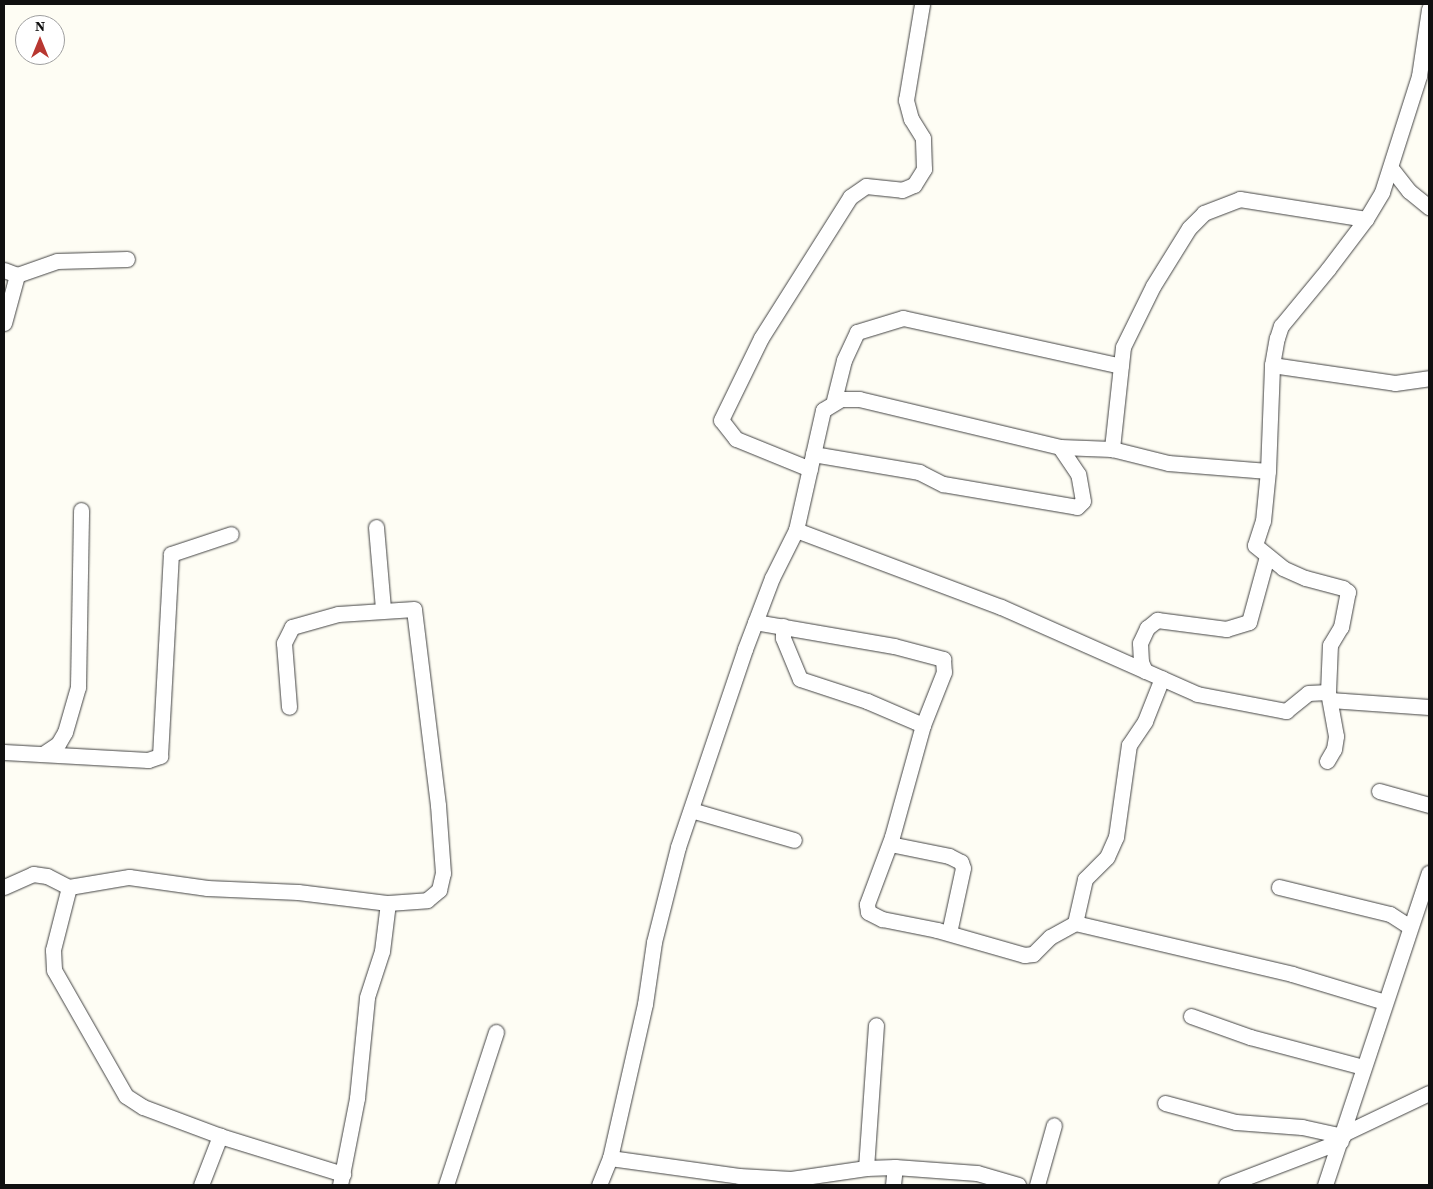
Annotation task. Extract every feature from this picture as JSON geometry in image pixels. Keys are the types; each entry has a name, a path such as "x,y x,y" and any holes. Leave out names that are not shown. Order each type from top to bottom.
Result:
{"street":[{"path":"810,469 736,439 721,420 761,338 850,197 866,186 902,190 914,185 924,169 923,138 911,119 906,100 922,4"},
{"path":"1327,761 1335,746 1329,696 1330,645 1340,628 1348,592 1343,588 1305,578 1267,556 1256,547 1254,539 1263,521 1268,471 1272,365 1281,326 1366,219 1382,192 1419,76 1429,9"},
{"path":"1391,168 1409,191 1429,207"},
{"path":"1112,450 1123,347 1130,327 1189,228 1204,213 1240,199 1366,219"},
{"path":"4,323 10,273 57,261 127,259"},
{"path":"599,1185 610,1158 645,1004 654,942 678,847 756,622 796,530 823,410 834,400 844,360 857,332 903,318 1121,366"},
{"path":"1272,365 1395,382 1429,378"},
{"path":"834,400 860,399 1060,447 1112,450 1168,463 1268,471"},
{"path":"813,454 919,472 942,484 1077,507 1083,501 1078,474 1060,447"},
{"path":"42,754 58,744 65,732 78,687 81,510"},
{"path":"376,527 383,609"},
{"path":"796,530 992,603 1197,694 1286,711 1308,693 1429,707"},
{"path":"4,752 148,760 160,756 171,554 231,534"},
{"path":"1145,671 1141,662 1140,643 1147,628 1158,620 1226,629 1249,622 1267,556"},
{"path":"4,887 33,874 47,876 69,887 129,877 206,888 298,892 388,903 427,900 440,890 443,873 415,611 409,607 383,609 312,619 292,627 284,643 289,707"},
{"path":"756,622 943,659 944,672 924,725 890,844 867,904 868,912 891,922 949,933 1029,956 1050,937 1076,923 1292,974 1385,1002"},
{"path":"783,626 783,638 800,679 867,701 924,725"},
{"path":"1076,923 1085,879 1107,857 1116,837 1129,745 1145,721 1162,678"},
{"path":"1379,791 1429,804"},
{"path":"691,810 794,840"},
{"path":"890,844 949,856 960,862 963,868 949,933"},
{"path":"1325,1185 1343,1137 1363,1067 1429,873"},
{"path":"69,887 53,950 54,970 59,983 95,1038 116,1081 126,1096 142,1107 341,1180 358,1098 367,997 382,951 388,903"},
{"path":"1279,887 1390,914 1410,927"},
{"path":"1191,1016 1250,1037 1363,1067"},
{"path":"866,1168 876,1025"},
{"path":"446,1185 496,1032"},
{"path":"1226,1185 1343,1137 1429,1093"},
{"path":"1165,1104 1236,1122 1302,1127 1343,1137"},
{"path":"1037,1185 1054,1125"},
{"path":"201,1185 220,1136"},
{"path":"610,1158 791,1182 866,1168 895,1167 978,1173 1018,1185"},
{"path":"893,1185 895,1167"}]}
